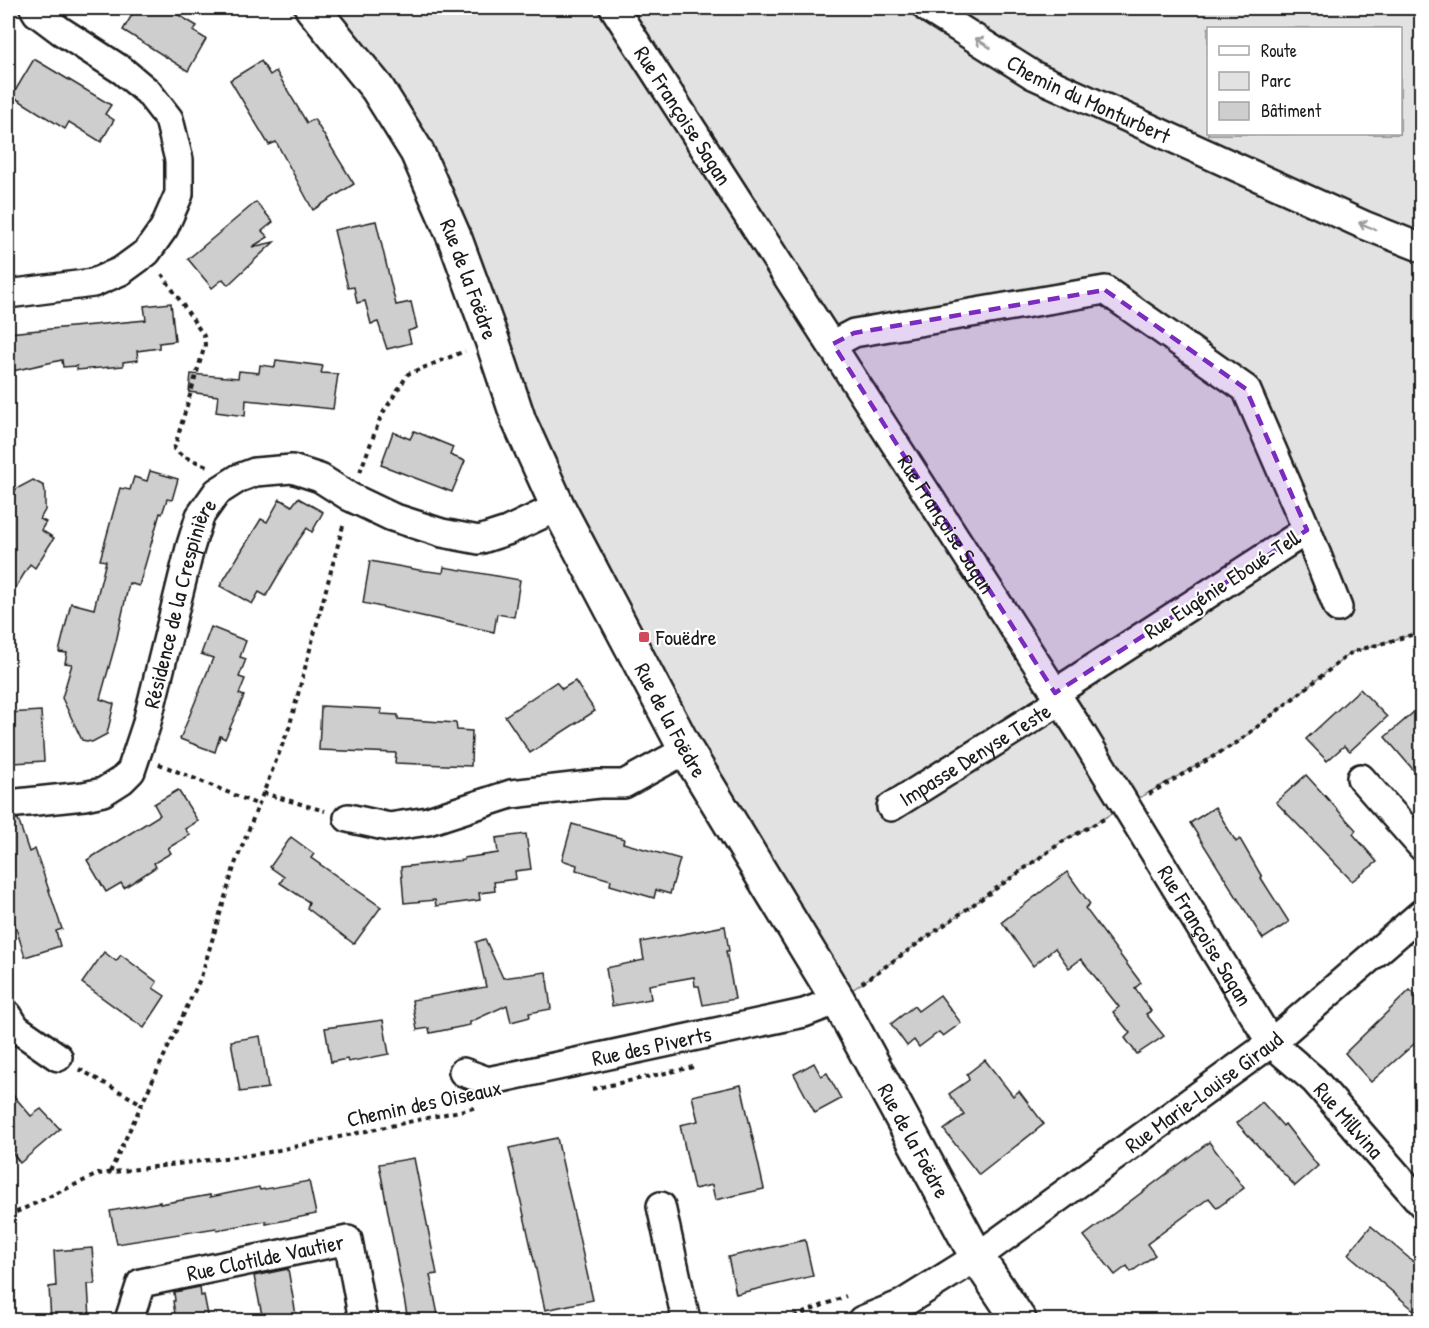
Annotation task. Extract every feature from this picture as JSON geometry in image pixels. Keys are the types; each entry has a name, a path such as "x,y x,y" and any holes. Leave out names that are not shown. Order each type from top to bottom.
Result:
{"street":[{"path":"8,294 93,283 121,271 147,252 164,228 179,194 179,160 169,119 148,92 123,71 61,31 37,13 34,8"},
{"name":"Rue de la Foëdre","path":"312,8 377,88 417,152 455,239 519,421 558,507 686,750 838,1000 977,1257 1019,1320"},
{"name":"Rue Françoise Sagan","path":"614,8 833,344 1082,734 1271,1043"},
{"name":"Chemin du Monturbert","path":"927,8 1033,75 1364,225 1422,248"},
{"name":"Rue Eugénie Eboué-Tell","path":"833,344 854,333 1105,290 1246,389 1307,530 1058,697"},
{"name":"Résidence de la Crespinière","path":"8,804 103,792 122,780 130,771 146,726 200,516 217,492 239,478 255,472 292,469 320,478 350,497 392,517 442,533 479,540 507,531 558,507"},
{"path":"1307,530 1338,608"},
{"name":"Impasse Denyse Teste","path":"891,807 1058,697"},
{"path":"348,818 389,827 429,821 512,794 598,784 624,784 686,750"},
{"path":"1361,778 1422,847"},
{"name":"Rue Marie-Louise Giraud","path":"862,1320 902,1304 977,1257 1271,1043 1422,913"},
{"name":"Rue des Piverts","path":"463,1072 488,1081 804,1012 838,1000"},
{"path":"8,1015 16,1028 58,1057"},
{"name":"Rue Millvina","path":"1271,1043 1314,1080 1422,1204"},
{"path":"661,1206 686,1320"},
{"name":"Rue Clotilde Vautier","path":"129,1320 141,1283 348,1240 363,1320"}],"path":[{"path":"147,252 204,336 206,345 174,449 182,456 239,478"},
{"path":"110,1172 201,977 235,864 289,728 350,497 381,416 408,374 492,340"},
{"path":"135,754 259,805"},
{"path":"263,793 348,818"},
{"path":"58,1057 142,1104"},
{"path":"584,1090 695,1067"},
{"name":"Chemin des Oiseaux","path":"8,1216 98,1174 265,1153 484,1106"},
{"path":"8,1251 8,1268"}],"highlighted area":[{"path":"1105,290 1246,389 1307,530 1055,693 833,344 854,333"}],"green space":[{"path":"312,8 1421,8 1421,632 1352,652 1238,742 1062,842 838,1000 686,750 455,239"}],"building":[{"path":"136,8 167,8 197,26 193,31 206,39 188,71 123,30"},
{"path":"34,59 111,105 105,114 114,120 101,142 69,122 65,129 12,96"},
{"path":"261,61 270,75 276,71 307,123 314,119 354,184 313,210 276,142 269,145 230,80"},
{"path":"256,202 273,222 262,231 268,237 252,247 274,242 228,285 223,279 212,288 188,259"},
{"path":"376,221 396,305 411,302 417,328 408,331 411,343 387,349 378,322 371,324 365,301 357,303 354,287 348,288 334,230"},
{"path":"171,303 175,341 159,343 159,348 137,351 138,360 123,362 123,366 77,370 77,366 63,367 62,360 8,372 8,333 146,320 144,306"},
{"path":"276,360 323,366 321,373 338,374 333,409 246,400 245,416 216,412 218,396 189,392 191,374 238,378 239,371 259,373 260,365 275,367"},
{"path":"414,431 453,447 450,455 465,461 452,492 381,465 393,432 410,439"},
{"path":"150,471 178,479 172,500 167,499 162,514 160,513 139,586 129,583 100,699 114,704 107,734 92,742 82,740 62,698 72,664 65,663 67,653 59,652 71,603 94,609 106,561 100,560 120,488 130,490 134,477 147,481"},
{"path":"33,480 44,486 45,492 45,510 40,519 46,522 41,530 54,538 35,568 30,564 8,600 8,502 16,489"},
{"path":"298,498 323,512 312,532 307,528 298,541 266,596 259,592 252,604 220,586 261,519 267,522 280,499 292,506"},
{"path":"370,561 443,573 444,567 520,580 514,617 497,614 494,632 363,603"},
{"path":"211,627 246,641 240,657 246,659 239,677 245,679 239,694 244,696 225,739 220,736 215,752 180,739 213,658 201,654"},
{"path":"575,681 595,711 530,753 505,716 556,682 562,689"},
{"path":"1360,689 1387,717 1350,751 1344,746 1327,761 1306,739"},
{"path":"1422,705 1422,780 1385,737"},
{"path":"321,706 382,709 381,714 398,715 398,719 456,723 457,730 472,731 471,766 395,763 396,753 319,750"},
{"path":"41,711 44,761 14,763 14,748 8,748 8,713"},
{"path":"1306,775 1356,830 1353,834 1377,862 1352,881 1276,802"},
{"path":"178,790 198,821 185,829 190,835 168,848 171,853 154,863 156,867 124,888 121,883 106,892 87,860 160,815 154,804"},
{"path":"1215,807 1236,842 1240,839 1289,922 1263,939 1190,823"},
{"path":"8,819 18,819 29,852 35,849 62,929 56,931 60,946 25,957 8,902"},
{"path":"572,824 624,839 623,843 680,859 670,894 656,890 654,898 610,885 611,880 576,870 577,865 562,860"},
{"path":"526,834 531,869 515,871 516,879 494,882 495,891 479,893 480,900 436,906 435,900 404,903 401,867 464,860 464,858 498,853 496,838"},
{"path":"291,837 314,854 311,858 381,907 354,944 307,908 309,902 280,883 284,877 270,867"},
{"path":"1067,872 1090,904 1085,908 1141,983 1135,988 1151,1011 1146,1014 1164,1036 1137,1054 1125,1038 1130,1033 1113,1012 1119,1007 1081,959 1069,968 1055,948 1033,966 1002,922"},
{"path":"725,926 729,951 726,951 735,999 703,1005 699,986 695,986 694,977 649,985 651,999 612,1006 606,968 644,960 641,942"},
{"path":"485,939 503,978 546,972 551,1009 529,1013 530,1017 511,1022 507,1005 470,1022 470,1025 430,1033 429,1028 417,1030 412,1000 486,987 476,942"},
{"path":"104,952 116,961 121,955 157,982 153,988 165,996 144,1028 82,983"},
{"path":"1410,990 1422,1001 1422,1037 1371,1082 1345,1053"},
{"path":"940,995 961,1023 943,1036 939,1032 919,1047 914,1040 907,1046 891,1024 914,1006 918,1011"},
{"path":"383,1020 389,1054 348,1062 347,1059 331,1062 325,1028"},
{"path":"260,1036 268,1088 240,1092 231,1041"},
{"path":"985,1060 1013,1096 1019,1091 1044,1124 979,1175 944,1130 964,1115 949,1094 969,1080 967,1074"},
{"path":"814,1063 821,1076 827,1073 841,1099 815,1113 794,1074"},
{"path":"741,1085 764,1189 715,1200 712,1185 694,1189 680,1125 698,1121 692,1096"},
{"path":"8,1089 31,1116 41,1109 60,1129 20,1163 8,1147"},
{"path":"1262,1102 1283,1126 1285,1124 1318,1166 1295,1186 1237,1123"},
{"path":"557,1138 593,1300 545,1310 509,1148"},
{"path":"1209,1142 1244,1188 1217,1208 1209,1198 1147,1244 1155,1255 1131,1272 1127,1266 1115,1275 1084,1236"},
{"path":"414,1158 437,1274 430,1275 439,1320 408,1320 379,1164"},
{"path":"309,1181 316,1214 266,1224 266,1221 117,1244 110,1211"},
{"path":"1371,1226 1422,1269 1422,1317 1348,1254"},
{"path":"805,1240 813,1276 736,1294 728,1257"},
{"path":"92,1248 95,1284 88,1284 90,1319 51,1320 49,1287 56,1286 54,1251"},
{"path":"288,1269 296,1315 263,1320 254,1276"},
{"path":"200,1287 209,1320 176,1320 174,1292"}],"place":[{"name":"Fouëdre","path":"644,637"}]}
